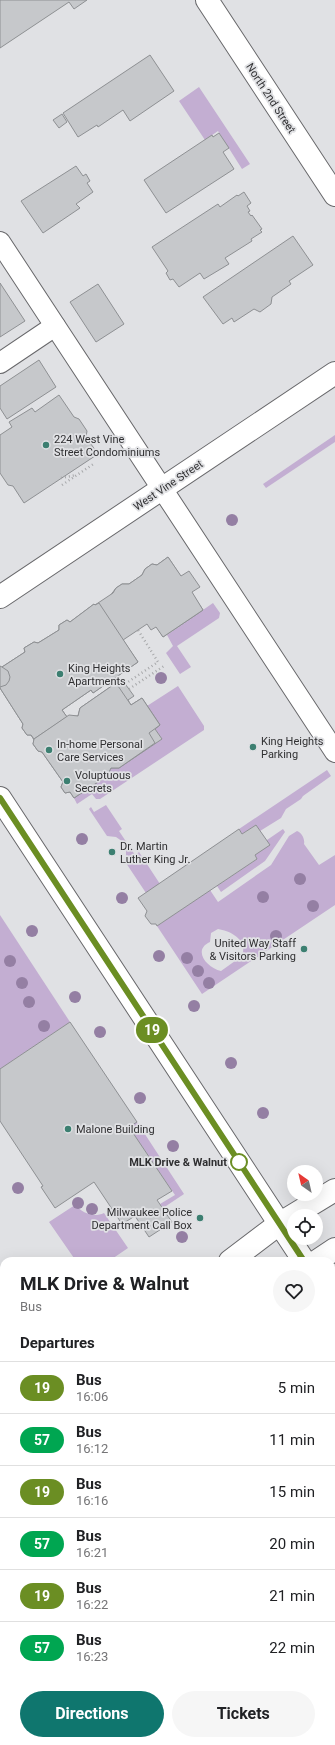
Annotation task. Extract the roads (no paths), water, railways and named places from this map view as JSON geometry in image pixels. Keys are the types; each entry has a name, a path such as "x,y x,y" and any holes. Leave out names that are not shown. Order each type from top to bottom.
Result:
{"street":[{"name":"North 2nd Street","path":"207,0 335,195"},
{"name":"West Vine Street","path":"0,597 335,373"},
{"path":"0,798 301,1257"},
{"path":"235,1257 280,1224 335,1190"},
{"path":"322,1257 335,1249"}],"lane":[{"path":"0,242 335,752"},
{"path":"0,363 55,326"}],"place":[{"name":"224 West Vine Street Condominiums","path":"46,445"},
{"name":"King Heights Apartments","path":"60,674"},
{"name":"King Heights Parking","path":"253,747"},
{"name":"In-home Personal Care Services","path":"49,750"},
{"name":"Voluptuous Secrets","path":"67,781"},
{"name":"Dr. Martin Luther King Jr.","path":"112,852"},
{"name":"United Way Staff & Visitors Parking","path":"304,949"},
{"name":"Malone Building","path":"68,1129"},
{"name":"MLK Drive & Walnut","path":"239,1162"},
{"name":"Milwaukee Police Department Call Box","path":"200,1218"}]}
